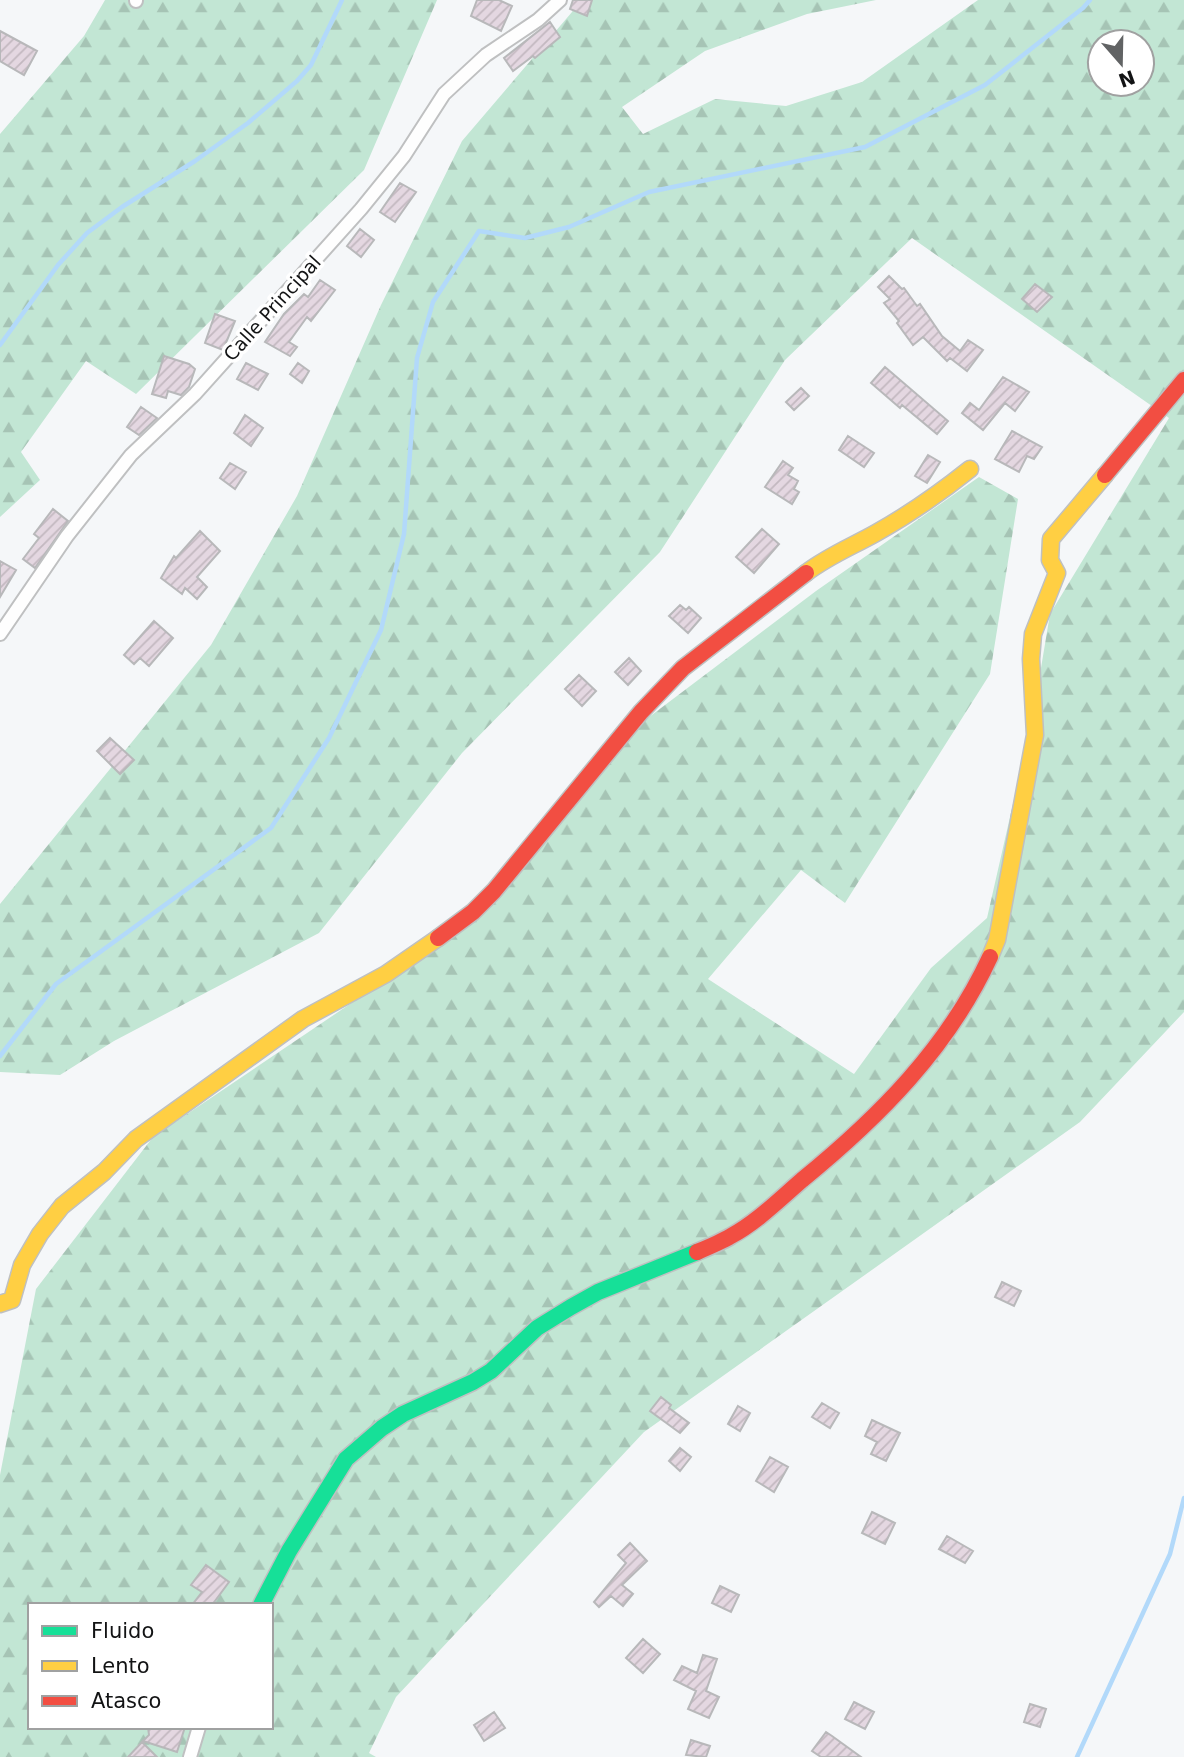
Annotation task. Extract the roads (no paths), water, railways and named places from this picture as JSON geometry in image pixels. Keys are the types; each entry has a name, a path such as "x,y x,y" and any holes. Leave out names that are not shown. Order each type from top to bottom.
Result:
{"street":[{"name":"Calle Principal","path":"0,634 67,536 131,455 195,394 361,209 404,156 443,94 486,55 538,20 560,0"},
{"path":"262,1603 329,1484 346,1460 382,1429 403,1414 482,1377 537,1328 571,1307 598,1292 732,1236 754,1222 892,1100 947,1030 986,968 997,940 1035,735 1031,659 1033,634 1057,573 1050,560 1051,539 1184,380"},
{"path":"0,1304 12,1300 22,1265 40,1234 62,1206 104,1172 136,1139 303,1019 386,974 474,912 641,712 683,668 823,560 876,533 936,497 970,468"},
{"path":"190,1757 198,1729"}],"waterway":[{"path":"0,345 58,265 87,233 248,123 297,81 311,65 342,0"},
{"path":"0,1056 56,984 271,828 329,738 381,630 404,534 417,358 433,302 479,231 525,238 569,227 649,192 865,147 985,85 1090,0"},
{"path":"1077,1757 1170,1554 1184,1498"}]}
